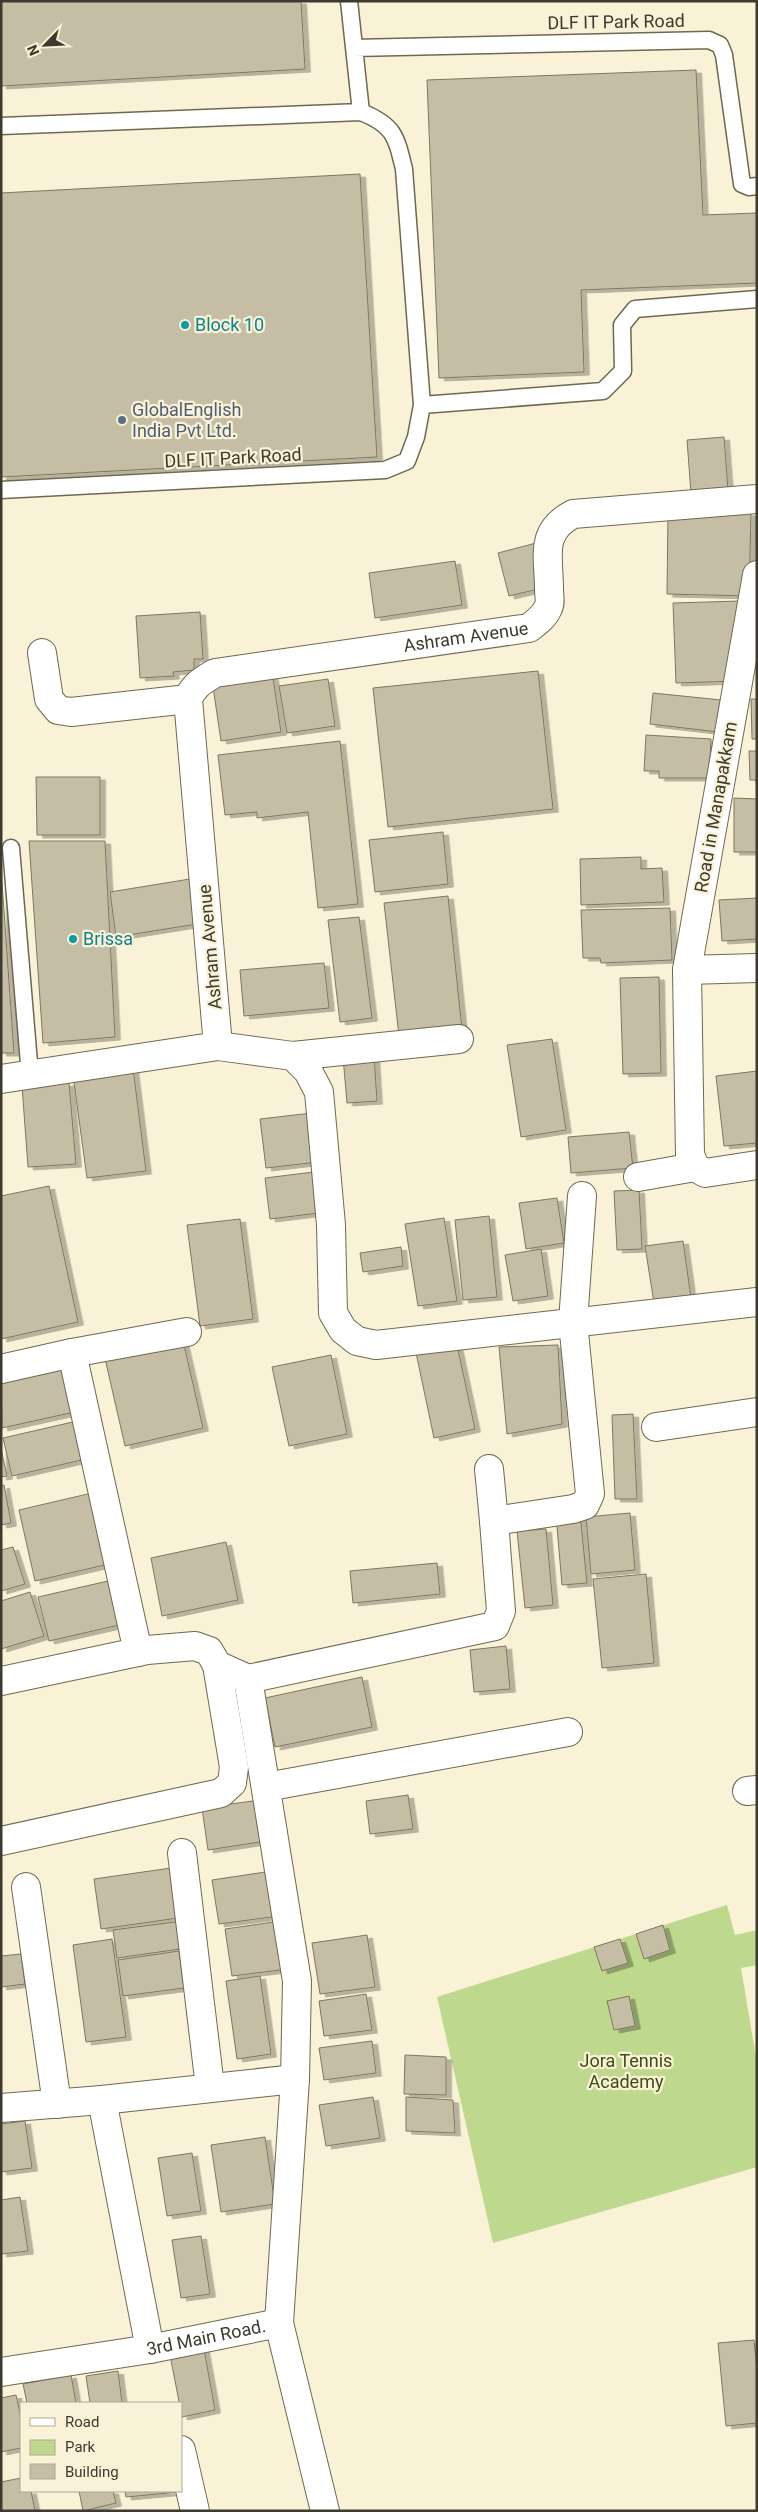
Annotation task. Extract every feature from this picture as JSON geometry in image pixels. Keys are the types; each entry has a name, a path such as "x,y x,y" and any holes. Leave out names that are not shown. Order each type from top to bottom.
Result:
{"street":[{"name":"Ashram Avenue","path":"218,1046 188,699 193,688 199,682 215,674 530,628 541,619 549,607 548,542 559,522 573,514 757,499"},
{"name":"Road in Manapakkam","path":"695,1167 690,1155 687,970 757,575"},
{"path":"42,653 49,699 58,710 71,712 188,699"},
{"path":"687,970 757,968"},
{"path":"1,1079 218,1046 292,1056 459,1039"},
{"path":"292,1056 308,1071 319,1092 331,1225 333,1313 343,1330 356,1341 376,1345 757,1302"},
{"path":"638,1177 695,1167 705,1172 757,1165"},
{"path":"494,1520 574,1509 585,1505 590,1494 572,1322 582,1196"},
{"path":"1,1369 72,1352 187,1332"},
{"path":"72,1352 138,1652"},
{"path":"656,1427 757,1412"},
{"path":"217,1665 248,1679 495,1626 501,1610 489,1469"},
{"path":"1,1681 138,1652 195,1646 209,1650 217,1665 234,1767 232,1783 221,1793 1,1841"},
{"path":"248,1679 297,1981 295,2079 279,2323"},
{"path":"266,1787 568,1732"},
{"path":"182,1853 210,2086"},
{"path":"26,1887 57,2104"},
{"path":"1,2108 102,2100 210,2086 295,2079"},
{"path":"102,2100 150,2349"},
{"name":"3rd Main Road.","path":"1,2372 150,2349 279,2323 325,2511"},
{"path":"182,2454 195,2511"}],"lane":[{"path":"349,1 361,112"},
{"name":"DLF IT Park Road","path":"354,48 709,40 720,46 724,56 742,184 749,187 757,186"},
{"name":"DLF IT Park Road","path":"1,126 361,112 381,120 397,139 404,169 422,405 416,437 408,461 385,470 1,490"},
{"path":"422,405 603,392 623,371 622,324 636,309 757,299"},
{"path":"11,848 30,1075"}],"green space":[{"name":"Jora Tennis Academy","path":"727,1905 735,1935 757,1930 757,1965 741,1968 757,2063 757,2167 493,2243 437,1997"}],"building":[{"path":"1,1 301,1 305,69 1,86"},
{"path":"696,70 703,215 757,213 757,283 581,290 584,372 439,378 427,80"},
{"name":"Block 10","path":"360,174 377,457 1,477 1,193"},
{"path":"724,437 728,490 691,493 687,440"},
{"path":"668,511 751,513 749,596 667,594"},
{"path":"536,543 547,587 509,596 498,553"},
{"path":"455,561 462,605 375,618 369,573"},
{"path":"740,601 737,681 676,683 673,603"},
{"path":"200,612 203,659 194,659 194,670 173,672 174,676 140,678 136,616"},
{"path":"272,671 281,732 221,741 212,680"},
{"path":"538,671 553,809 388,827 373,688"},
{"path":"328,679 335,726 287,733 279,686"},
{"path":"653,693 721,700 718,732 650,724"},
{"path":"751,699 757,699 757,739 752,739"},
{"path":"646,735 711,739 709,778 659,778 659,771 644,771"},
{"path":"340,741 358,904 318,908 308,812 257,818 257,812 225,815 218,755"},
{"path":"749,751 757,751 757,780 750,780"},
{"path":"36,777 100,777 100,835 37,835"},
{"path":"734,798 757,799 757,852 734,852"},
{"path":"443,832 448,884 375,892 369,840"},
{"name":"Brissa","path":"29,841 105,841 115,1037 43,1043"},
{"path":"641,857 641,869 662,868 664,902 581,905 580,859"},
{"path":"1,869 14,1053 1,1053"},
{"path":"196,878 203,923 116,937 110,892"},
{"path":"448,896 462,1029 399,1036 384,903"},
{"path":"757,898 757,939 722,941 719,900"},
{"path":"670,908 672,960 601,963 600,958 583,958 581,910"},
{"path":"359,917 372,1018 340,1022 328,920"},
{"path":"324,963 329,1008 244,1016 240,970"},
{"path":"659,977 661,1073 623,1074 620,978"},
{"path":"552,1039 566,1130 521,1137 507,1045"},
{"path":"374,1055 377,1101 347,1103 343,1057"},
{"path":"133,1068 146,1171 87,1178 73,1075"},
{"path":"757,1071 757,1143 724,1146 716,1076"},
{"path":"69,1083 76,1164 28,1167 22,1086"},
{"path":"312,1113 318,1162 266,1168 260,1119"},
{"path":"629,1132 633,1168 571,1173 568,1137"},
{"path":"322,1171 327,1212 270,1219 265,1178"},
{"path":"49,1186 78,1322 1,1339 1,1196"},
{"path":"639,1190 642,1249 617,1250 614,1191"},
{"path":"557,1198 564,1243 526,1249 519,1203"},
{"path":"489,1216 497,1297 463,1300 455,1220"},
{"path":"444,1218 457,1301 418,1306 405,1224"},
{"path":"240,1219 253,1319 200,1326 187,1225"},
{"path":"683,1241 691,1298 654,1303 645,1246"},
{"path":"401,1247 403,1266 363,1272 360,1253"},
{"path":"541,1249 548,1296 513,1301 505,1255"},
{"path":"182,1336 203,1428 125,1446 104,1354"},
{"path":"456,1340 475,1429 434,1438 415,1348"},
{"path":"558,1345 562,1424 507,1434 499,1347"},
{"path":"331,1355 347,1434 289,1446 272,1367"},
{"path":"68,1364 79,1411 2,1428 1,1379"},
{"path":"633,1414 637,1499 615,1499 612,1415"},
{"path":"77,1421 86,1459 12,1476 3,1438"},
{"path":"1,1449 7,1476 1,1477"},
{"path":"4,1485 11,1523 1,1525 1,1486"},
{"path":"92,1493 109,1564 35,1581 19,1510"},
{"path":"580,1513 587,1583 562,1585 556,1515"},
{"path":"630,1513 635,1570 591,1574 586,1517"},
{"path":"546,1529 553,1605 525,1608 517,1531"},
{"path":"226,1542 238,1600 162,1616 151,1558"},
{"path":"13,1547 25,1584 1,1591 1,1550"},
{"path":"437,1563 440,1594 353,1603 350,1571"},
{"path":"646,1574 654,1663 602,1668 593,1579"},
{"path":"108,1581 119,1625 49,1641 38,1597"},
{"path":"30,1592 44,1636 1,1649 1,1601"},
{"path":"506,1646 510,1689 474,1692 470,1650"},
{"path":"362,1677 372,1727 275,1747 265,1698"},
{"path":"408,1795 413,1829 370,1834 366,1801"},
{"path":"260,1800 266,1841 208,1850 202,1808"},
{"path":"171,1868 178,1918 101,1929 94,1879"},
{"path":"272,1871 279,1916 219,1924 212,1880"},
{"path":"183,1921 187,1948 117,1958 113,1930"},
{"path":"281,1921 288,1969 232,1976 225,1929"},
{"path":"663,1925 670,1950 644,1959 636,1934"},
{"path":"367,1935 375,1987 320,1994 312,1943"},
{"path":"112,1939 126,2037 86,2042 73,1945"},
{"path":"620,1939 628,1963 602,1971 594,1947"},
{"path":"179,1951 184,1988 123,1996 118,1960"},
{"path":"21,1954 25,1984 1,1987 1,1956"},
{"path":"260,1976 271,2054 237,2059 226,1981"},
{"path":"366,1994 372,2030 324,2036 319,2001"},
{"path":"629,1996 635,2026 614,2030 607,2001"},
{"path":"372,2041 376,2073 324,2080 319,2048"},
{"path":"405,2055 446,2057 446,2095 404,2094"},
{"path":"373,2097 380,2138 326,2146 319,2105"},
{"path":"406,2097 453,2100 455,2133 406,2131"},
{"path":"25,2121 32,2168 1,2172 1,2124"},
{"path":"265,2137 275,2204 221,2212 211,2145"},
{"path":"192,2153 201,2211 167,2216 158,2158"},
{"path":"20,2197 28,2251 1,2254 1,2200"},
{"path":"201,2236 210,2294 181,2298 172,2240"},
{"path":"754,2340 757,2370 757,2423 726,2426 718,2343"},
{"path":"204,2349 215,2410 182,2417 182,2402 179,2402 170,2355"},
{"path":"118,2371 122,2402 90,2402 86,2376"},
{"path":"71,2375 76,2402 27,2402 23,2384"},
{"path":"16,2395 20,2413 20,2448 1,2452 1,2398"},
{"path":"20,2478 20,2492 31,2492 35,2511 1,2511 1,2482"},
{"path":"79,2492 113,2492 116,2503 83,2511"},
{"path":"125,2492 179,2492 126,2497"}],"place":[{"name":"Block 10","path":"185,325"},
{"name":"GlobalEnglish India Pvt Ltd.","path":"122,420"},
{"name":"Brissa","path":"73,939"}]}
